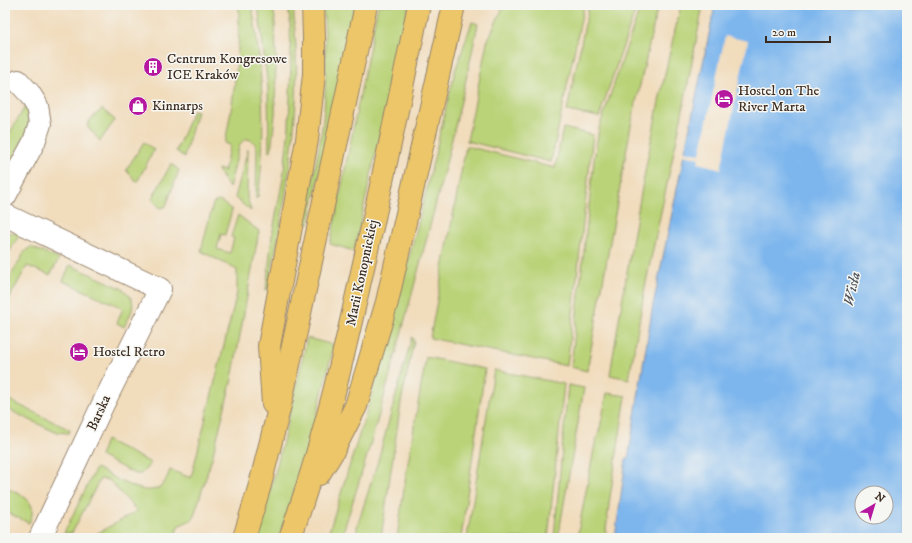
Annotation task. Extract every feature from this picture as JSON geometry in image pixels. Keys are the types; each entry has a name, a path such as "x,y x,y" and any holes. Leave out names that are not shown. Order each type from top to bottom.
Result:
{"main road":[{"path":"275,427 269,346 307,140 314,74 312,5"},
{"path":"244,538 275,427 316,245 366,5"},
{"name":"Marii Konopnickiej","path":"290,538 306,493 328,417 350,328 419,5"},
{"path":"306,493 332,453 356,406 387,302 454,5"}],"street":[{"path":"5,196 34,142 40,124 38,106 18,81"},
{"name":"Barska","path":"5,215 160,289 103,404 40,538"}],"green space":[{"path":"239,5 252,5 261,77 263,125 261,173 258,197 256,199 257,149 253,141 245,139 240,144 229,188 218,170 224,171 230,145 225,143 236,75"},
{"path":"258,5 272,5 275,18 275,114 271,152 269,151 268,88"},
{"path":"287,5 293,5 296,46 295,115 291,159 284,203 268,290 266,290 272,236 283,178 289,128 291,64 290,19"},
{"path":"323,5 355,5 309,223 305,224 323,121 326,63"},
{"path":"378,5 409,5 354,251 330,244"},
{"path":"504,5 584,5 551,162 467,141 487,42"},
{"path":"589,5 637,5 599,117 567,111"},
{"path":"641,5 658,5 631,125 587,371 571,367 594,160 599,128"},
{"path":"681,5 703,5 682,114 646,282 629,379 610,375 633,236 660,97"},
{"path":"472,22 478,24 454,132 384,397 341,538 327,538 366,413 393,318 419,220 455,71"},
{"path":"26,105 29,120 28,128 23,142 11,162 5,158 5,141"},
{"path":"102,109 115,120 100,141 87,126 89,121"},
{"path":"193,110 197,111 184,157 176,151"},
{"path":"563,128 593,135 567,366 430,338 466,146 555,168"},
{"path":"144,142 154,150 137,182 126,170"},
{"path":"248,149 247,197 251,211 235,198"},
{"path":"171,164 179,170 166,206 160,208 152,199"},
{"path":"220,201 232,210 225,235 221,234 217,249 230,253 234,238 231,237 238,215 259,231 232,379 212,458 193,519 178,526 175,538 89,538 137,511 109,480 100,479 72,533 64,533 96,468 127,484 144,490 151,490 160,487 166,480 170,470 191,478 237,293 237,270 201,251 213,204"},
{"path":"5,232 20,234 5,259"},
{"path":"31,247 59,259 50,275 27,266 5,306 5,286 25,251"},
{"path":"70,265 127,292 133,306 124,327 117,323 123,308 63,281"},
{"path":"412,337 414,341 401,402 381,538 360,538 357,534 357,527 377,464"},
{"path":"307,338 334,345 309,446 279,538 256,538 290,413"},
{"path":"426,357 485,369 461,538 397,538 407,468"},
{"path":"494,370 564,384 548,538 467,538"},
{"path":"568,385 584,388 558,538 554,538"},
{"path":"607,393 626,396 605,538 577,538 595,444 600,428"},
{"path":"5,398 70,430 69,433 55,432 5,408"},
{"path":"106,440 151,463 141,474 135,474 100,456"},
{"path":"5,487 27,499 32,509 32,515 29,523 10,514 5,507"}],"water":[{"name":"Wisła","path":"715,5 907,5 907,538 615,538 626,459 628,459 652,310"}],"pier":[{"name":"Hostel on The River Marta","path":"725,36 748,41 721,169 698,163 699,158 682,155 683,151 700,154"}],"place":[{"name":"Centrum Kongresowe ICE Kraków","path":"153,67"},
{"name":"Hostel on The River Marta","path":"724,99"},
{"name":"Kinnarps","path":"138,106"},
{"name":"Hostel Retro","path":"79,352"}]}
